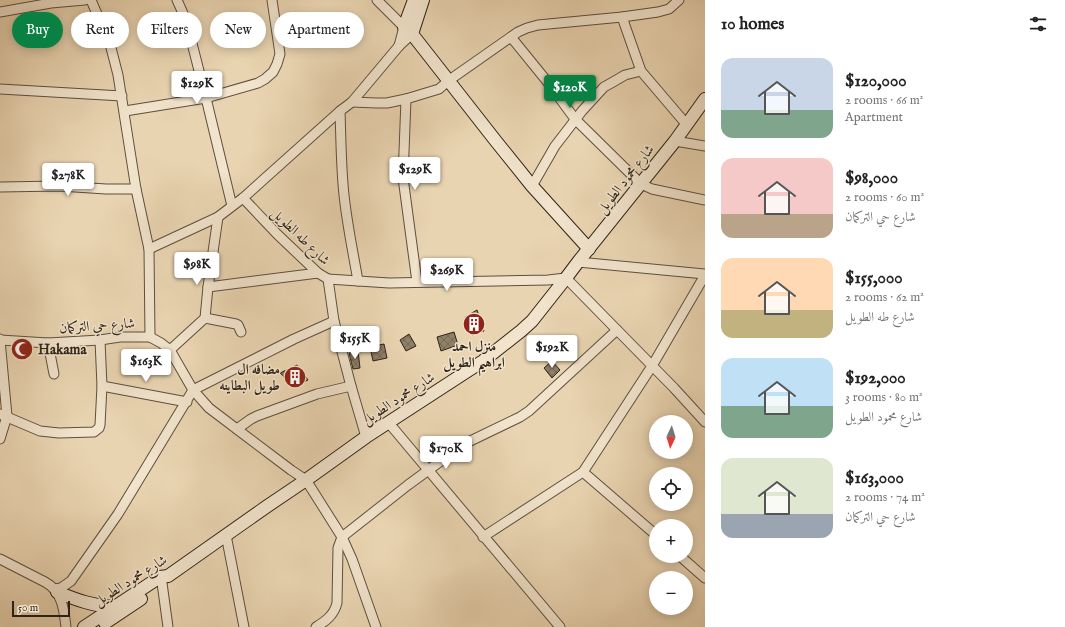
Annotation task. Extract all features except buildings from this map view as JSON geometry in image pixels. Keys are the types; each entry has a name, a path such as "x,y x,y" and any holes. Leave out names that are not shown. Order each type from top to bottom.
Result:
{"street":[{"path":"0,12 52,2 85,0"},
{"path":"91,0 110,44 125,111 136,189 149,249 150,337"},
{"path":"178,0 186,20 232,206"},
{"path":"125,111 206,98 258,83 265,79 273,72 280,54 272,0"},
{"path":"377,0 408,30 532,186 589,249"},
{"path":"408,30 414,0"},
{"path":"149,249 218,216 232,206 352,102 399,46 423,0"},
{"path":"352,102 376,104 386,103 406,99 439,89 448,81 522,30 538,25 622,18 664,11 669,9 679,0"},
{"path":"622,18 641,71 687,125"},
{"path":"512,37 575,119 640,184 652,189 705,200"},
{"path":"532,186 555,146 575,119 604,87 625,75 641,71"},
{"path":"0,89 122,96"},
{"path":"406,99 404,178 417,282"},
{"name":"شارع محمود الطويل","path":"84,627 114,607 163,579 366,437 482,361 521,331 532,321 675,141 705,99"},
{"path":"340,111 344,195 358,280"},
{"path":"675,141 705,146"},
{"path":"0,187 60,186 136,189"},
{"name":"شارع طه الطويل","path":"243,198 277,234 318,273 328,279 334,321 366,437"},
{"path":"170,350 205,318 218,216"},
{"path":"484,537 583,472 652,366 705,275 578,262"},
{"path":"208,287 318,273"},
{"path":"328,279 389,283 540,280 566,278 705,422"},
{"path":"205,318 236,324 242,332"},
{"path":"56,591 71,581 118,514 193,390 294,339 334,321"},
{"path":"316,627 326,620 336,609 338,548 342,537 408,485 464,444 524,415 617,330"},
{"name":"شارع حي التركمان","path":"0,339 48,343 100,340 120,337 150,337 161,342 170,350 193,390 209,408 306,480"},
{"path":"0,339 3,415 0,439"},
{"path":"3,415 40,431 59,433 94,432 100,425 102,386 100,340"},
{"path":"48,343 54,374"},
{"path":"102,386 187,402"},
{"path":"237,429 257,416 317,394 351,386"},
{"path":"388,422 560,627"},
{"path":"583,472 649,529"},
{"path":"306,480 342,537 352,559 376,627"},
{"path":"226,535 244,627"},
{"path":"0,559 45,582 56,591 84,603 104,607 114,607"},
{"path":"688,563 705,578"},
{"path":"98,627 125,610 163,579"},
{"path":"163,579 168,627"},
{"path":"56,591 62,602 66,627"}],"place":[{"name":"منزل احمد ابراهيم الطويل","path":"474,324"},
{"name":"Hakama","path":"22,349"},
{"name":"مضافه ال طويل البطاينه","path":"295,377"}]}
